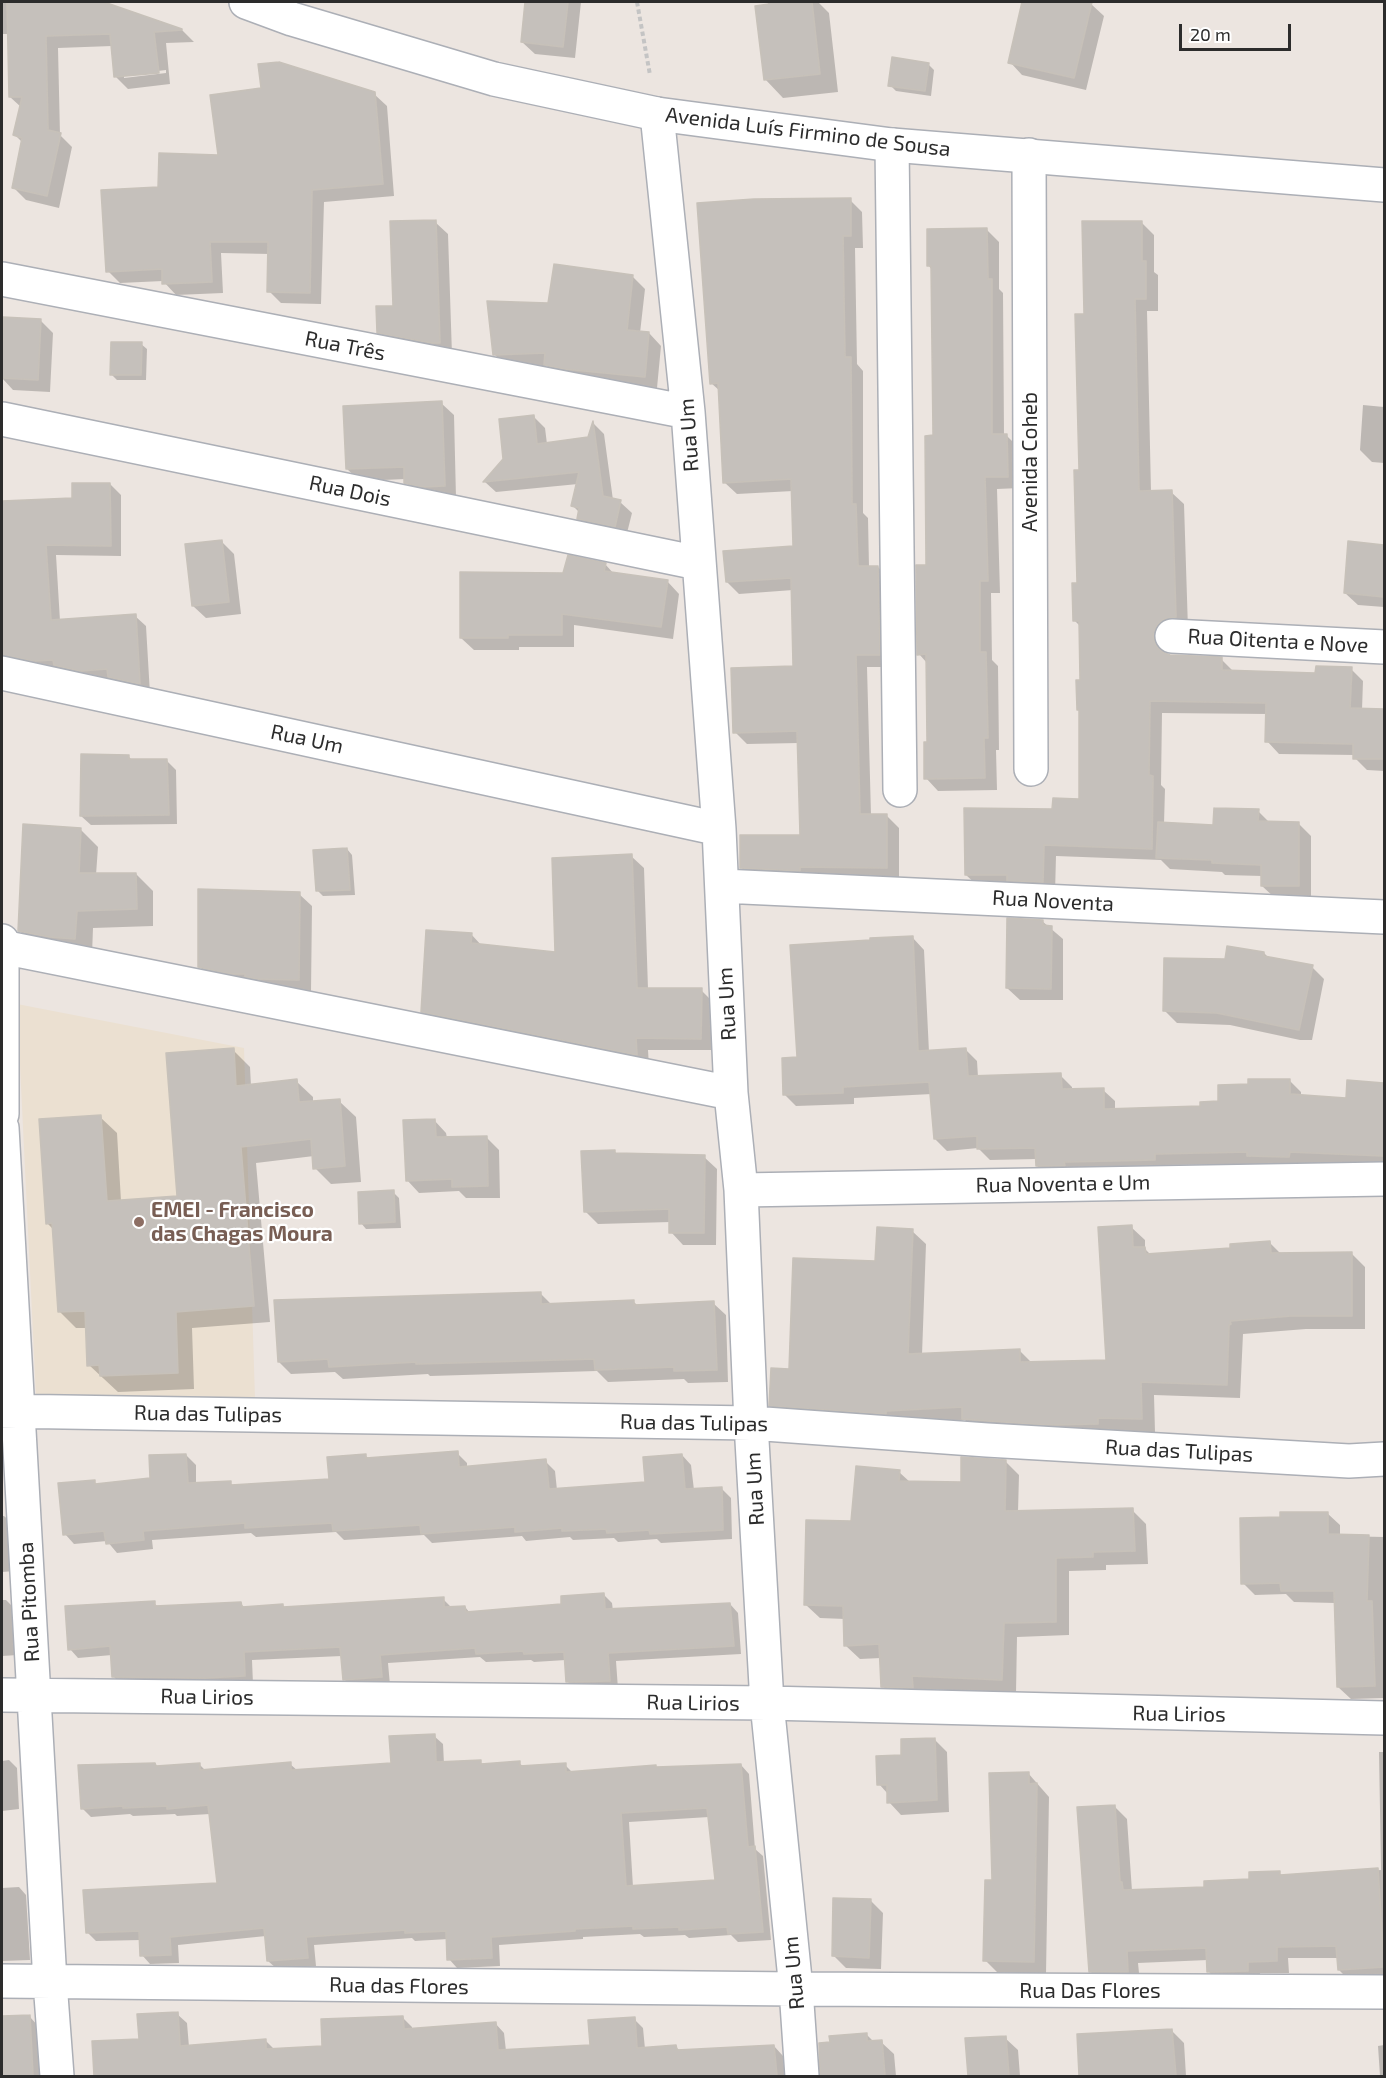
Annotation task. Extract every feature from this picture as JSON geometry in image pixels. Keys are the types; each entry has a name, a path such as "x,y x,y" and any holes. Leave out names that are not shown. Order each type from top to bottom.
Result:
{"street":[{"name":"Avenida Luís Firmino de Sousa","path":"246,2 292,19 494,79 657,114 892,145 1384,184"},
{"name":"Rua Um","path":"657,114 688,412 719,829 731,1093 741,1190 751,1423 768,1703 796,1989 802,2076"},
{"path":"892,145 900,790"},
{"name":"Avenida Coheb","path":"1029,155 1031,769"},
{"name":"Rua Três","path":"2,279 688,412"},
{"name":"Rua Dois","path":"2,419 698,563"},
{"name":"Rua Oitenta e Nove","path":"1172,636 1384,647"},
{"name":"Rua Um","path":"2,673 719,829"},
{"name":"Rua Noventa","path":"722,886 1384,917"},
{"path":"2,941 2,1114"},
{"path":"2,947 731,1093"},
{"name":"Rua Pitomba","path":"2,1128 10,1411 35,1695 57,2076"},
{"name":"Rua Noventa e Um","path":"741,1190 1384,1179"},
{"name":"Rua das Tulipas","path":"10,1411 751,1423 987,1440 1337,1460 1384,1460"},
{"name":"Rua Lirios","path":"2,1695 768,1703 1384,1718"},
{"name":"Rua das Flores","path":"2,1981 796,1989"},
{"name":"Rua Das Flores","path":"796,1989 1384,1992"}],"path":[{"path":"637,2 657,114"}],"shaded area":[{"name":"EMEI - Francisco das Chagas Moura","path":"17,1004 244,1048 255,1398 36,1396"}],"building":[{"path":"7,2 104,2 182,29 154,32 159,73 114,77 110,34 46,36 48,130 61,133 47,196 12,188 22,138 13,135 22,97 9,97"},
{"path":"525,2 568,2 563,47 521,42"},
{"path":"768,2 812,2 820,74 764,80 755,6 769,4"},
{"path":"1022,2 1092,2 1074,78 1008,63"},
{"path":"892,57 929,63 925,91 888,86"},
{"path":"279,62 375,92 383,184 312,190 310,293 267,292 268,242 210,242 212,282 162,284 162,269 106,272 101,190 158,187 159,153 218,155 210,95 261,88 258,64"},
{"path":"851,198 851,236 843,236 845,357 851,357 852,504 856,504 858,566 878,566 880,655 856,655 860,814 887,814 887,868 800,867 800,871 740,868 740,835 800,835 797,731 733,733 731,668 793,666 791,578 726,582 723,551 793,546 791,479 723,483 718,383 710,384 697,203 754,199"},
{"path":"436,220 440,343 377,333 376,306 393,306 390,221"},
{"path":"1082,221 1142,221 1142,261 1146,261 1146,299 1135,299 1139,491 1172,490 1176,617 1164,619 1157,625 1153,636 1156,645 1162,652 1170,655 1222,657 1222,670 1315,673 1316,666 1352,667 1350,708 1384,709 1384,759 1353,759 1353,744 1265,742 1266,703 1150,701 1149,775 1153,776 1152,849 1044,845 1043,882 1007,881 1007,875 965,875 964,808 1052,809 1053,798 1079,799 1079,710 1077,710 1076,680 1080,680 1079,621 1073,621 1072,583 1077,583 1074,470 1079,470 1075,314 1084,314"},
{"path":"987,228 988,279 992,279 992,434 1007,434 1008,477 985,477 988,581 980,581 980,652 986,652 988,738 984,738 985,778 924,779 924,742 927,742 926,654 917,655 916,565 926,565 925,436 933,435 931,266 927,266 927,229"},
{"path":"554,264 633,275 627,330 649,332 645,377 544,365 545,353 493,355 487,301 548,303"},
{"path":"3,317 41,319 38,380 2,378"},
{"path":"111,342 142,342 141,375 110,375"},
{"path":"442,401 445,486 421,487 404,483 404,467 346,469 343,406"},
{"path":"534,415 537,444 588,437 593,421 603,496 621,500 615,527 577,519 579,508 571,506 579,472 483,482 503,459 499,419"},
{"path":"72,483 110,483 111,546 46,545 51,620 136,614 140,684 108,677 107,669 80,671 54,665 53,660 33,661 2,655 2,501 72,498"},
{"path":"222,540 229,602 192,606 185,544"},
{"path":"1348,541 1384,545 1384,597 1344,593"},
{"path":"568,555 606,563 604,571 668,580 661,627 562,614 562,635 460,638 460,572 563,573"},
{"path":"81,754 129,755 129,759 167,759 169,815 80,816"},
{"path":"1214,808 1259,809 1258,821 1299,822 1299,886 1261,886 1261,865 1156,858 1158,822 1213,825"},
{"path":"23,824 81,828 79,873 136,873 137,909 77,911 75,939 18,931"},
{"path":"347,848 350,890 316,891 313,850"},
{"path":"632,854 637,988 702,988 701,1039 636,1038 637,1055 421,1012 426,930 472,933 471,943 555,952 552,858"},
{"path":"198,889 300,892 299,980 258,979 245,977 245,974 230,974 198,967"},
{"path":"1007,918 1043,920 1043,925 1052,926 1051,989 1006,988"},
{"path":"913,936 918,1051 966,1048 968,1076 1061,1073 1062,1089 1104,1088 1104,1109 1200,1106 1200,1102 1218,1101 1218,1085 1248,1084 1248,1079 1290,1079 1290,1094 1346,1098 1347,1080 1384,1083 1384,1156 1290,1152 1289,1157 1247,1156 1247,1152 1155,1154 1155,1160 1064,1162 1065,1166 1036,1166 1035,1148 977,1149 977,1136 934,1139 929,1082 843,1087 843,1093 783,1095 782,1058 797,1057 790,945"},
{"path":"1227,946 1264,952 1264,956 1313,965 1299,1030 1217,1013 1163,1011 1164,958 1225,959"},
{"path":"234,1048 236,1086 297,1079 299,1102 340,1099 345,1166 313,1169 311,1139 241,1147 254,1306 176,1312 178,1373 100,1376 99,1365 87,1366 85,1311 58,1312 52,1223 46,1224 39,1119 101,1115 107,1201 177,1196 166,1053"},
{"path":"435,1119 436,1137 487,1136 488,1186 452,1187 452,1179 406,1181 403,1120"},
{"path":"615,1150 615,1153 705,1155 704,1233 669,1233 669,1209 584,1212 581,1151"},
{"path":"394,1190 395,1222 359,1224 358,1192"},
{"path":"1132,1225 1133,1247 1145,1247 1146,1254 1230,1248 1230,1244 1270,1241 1271,1253 1352,1252 1352,1316 1291,1316 1230,1321 1227,1385 1141,1382 1142,1419 1098,1418 1098,1424 1045,1425 962,1419 962,1407 886,1411 886,1414 769,1406 771,1368 789,1369 793,1258 875,1261 877,1227 913,1229 908,1354 1020,1349 1020,1362 1106,1360 1098,1227"},
{"path":"541,1292 541,1304 634,1300 634,1305 714,1301 717,1370 674,1371 674,1367 595,1370 594,1359 416,1364 416,1362 329,1367 328,1359 278,1362 274,1300"},
{"path":"458,1451 459,1467 546,1459 549,1489 645,1482 643,1457 682,1454 685,1489 722,1487 723,1530 650,1534 649,1530 607,1533 606,1529 562,1531 562,1528 515,1532 515,1527 421,1534 420,1525 333,1531 332,1523 245,1528 245,1523 143,1531 144,1540 106,1544 104,1531 63,1535 58,1483 95,1480 95,1484 150,1478 149,1455 186,1454 188,1483 231,1481 231,1485 329,1479 327,1457 366,1454 366,1458"},
{"path":"961,1457 1006,1460 1005,1511 1133,1508 1135,1551 1093,1552 1093,1557 1056,1558 1056,1622 1004,1623 1002,1680 912,1676 913,1688 881,1687 879,1644 844,1646 843,1606 804,1605 806,1520 851,1521 856,1466 900,1470 899,1481 961,1482"},
{"path":"1280,1512 1328,1512 1328,1534 1369,1535 1367,1601 1372,1601 1375,1686 1337,1687 1334,1591 1281,1591 1280,1583 1241,1584 1240,1518 1280,1517"},
{"path":"604,1593 605,1609 730,1603 734,1646 608,1653 610,1681 566,1682 564,1652 524,1654 523,1651 476,1654 475,1648 380,1655 382,1677 343,1680 340,1647 244,1652 245,1676 112,1677 110,1646 68,1650 65,1606 155,1601 155,1606 241,1602 242,1607 283,1604 283,1607 444,1597 444,1607 465,1606 466,1612 561,1604 561,1596"},
{"path":"435,1734 436,1762 481,1760 481,1764 520,1761 520,1766 566,1763 566,1772 656,1765 656,1767 741,1764 748,1847 755,1846 763,1932 728,1934 727,1927 679,1930 679,1927 633,1929 633,1926 575,1929 575,1931 491,1937 492,1958 447,1960 446,1931 405,1933 405,1930 306,1937 308,1958 267,1961 264,1928 170,1937 171,1955 140,1956 139,1931 86,1933 83,1890 217,1883 208,1805 167,1809 167,1806 123,1808 123,1806 81,1809 78,1765 155,1763 156,1766 200,1763 200,1770 291,1762 291,1770 391,1763 389,1736","holes":["707,1808 715,1880 626,1886 621,1813"]},
{"path":"935,1738 937,1800 887,1803 887,1785 877,1785 876,1756 901,1755 901,1739"},
{"path":"1029,1772 1029,1784 1037,1783 1034,1962 983,1961 985,1880 992,1880 989,1773"},
{"path":"1115,1805 1120,1882 1122,1882 1123,1890 1204,1887 1204,1881 1249,1879 1249,1872 1280,1871 1280,1875 1378,1868 1384,1967 1338,1970 1336,1946 1277,1947 1277,1961 1248,1962 1248,1971 1207,1972 1206,1948 1127,1951 1128,1972 1089,1972 1077,1807"},
{"path":"833,1898 871,1899 869,1958 832,1956"},
{"path":"178,2012 180,2046 266,2039 266,2049 322,2046 321,2019 403,2016 404,2029 496,2022 498,2050 590,2045 588,2020 635,2017 637,2048 676,2045 677,2050 774,2045 777,2076 94,2076 92,2041 139,2039 137,2014"},
{"path":"30,2015 33,2076 2,2076 2,2016"},
{"path":"1172,2029 1176,2076 1079,2076 1077,2034"},
{"path":"867,2033 867,2041 882,2040 885,2076 820,2076 819,2043 830,2042 829,2036"},
{"path":"1006,2036 1009,2076 968,2076 965,2038"}],"place":[{"name":"EMEI - Francisco das Chagas Moura","path":"139,1222"}]}
